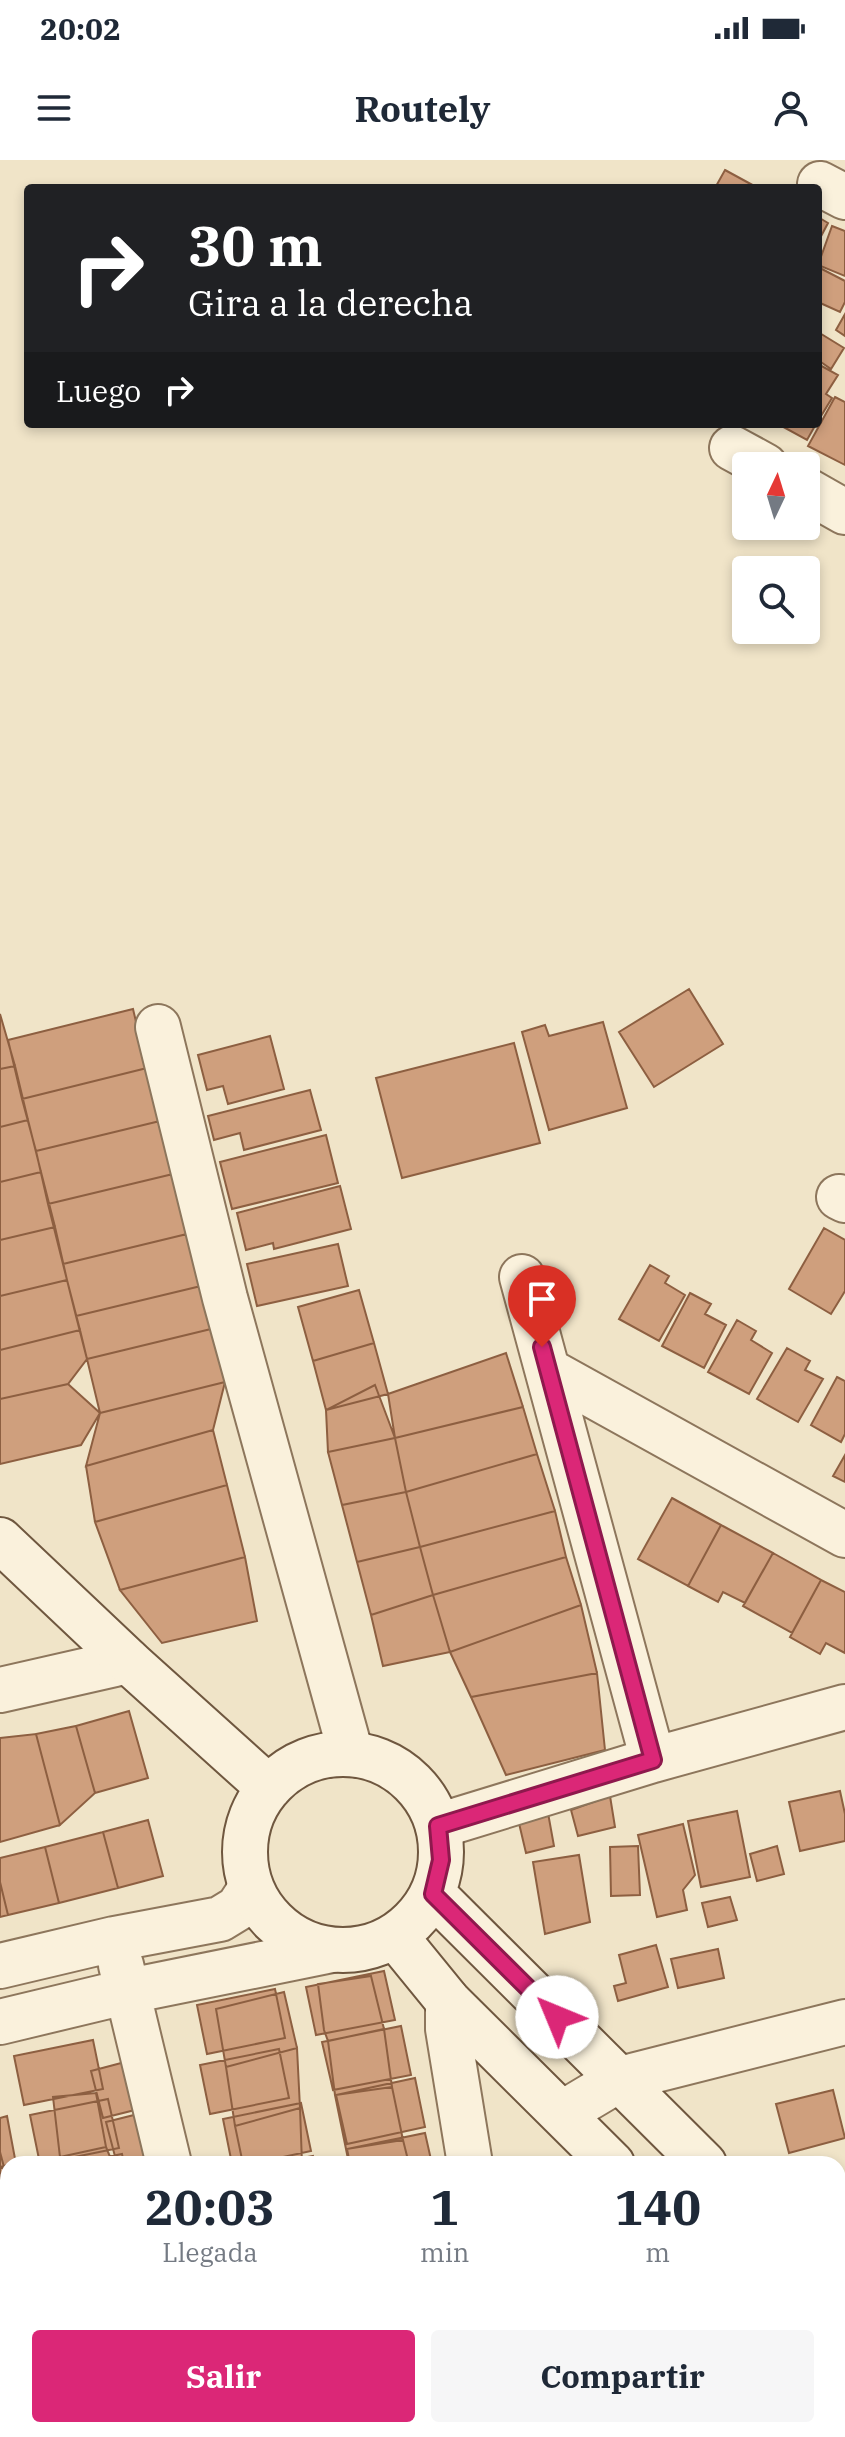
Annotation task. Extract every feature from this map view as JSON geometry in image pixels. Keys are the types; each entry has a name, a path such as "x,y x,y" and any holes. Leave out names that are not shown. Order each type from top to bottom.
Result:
{"street":[{"path":"820,498 845,512"},
{"path":"158,1027 225,1298 351,1754"},
{"path":"522,1277 653,1760"},
{"path":"549,1371 845,1535"},
{"path":"0,1540 269,1788"},
{"path":"0,1690 128,1661"},
{"path":"438,1826 653,1760 845,1707"},
{"path":"0,2022 129,1991 332,1950 364,1948 395,1936 417,1918 433,1894 441,1860 438,1826 426,1799 406,1776 380,1761 351,1754 320,1757 292,1768 269,1788 254,1810 245,1835 245,1862 251,1888 264,1911 283,1930 306,1943 332,1950"},
{"path":"0,1966 114,1939 220,1919 238,1908 251,1888"},
{"path":"433,1894 696,2156"},
{"path":"395,1936 448,2001 604,2156"},
{"path":"114,1939 167,2156"},
{"path":"448,2001 448,2029 469,2156"},
{"path":"563,2113 620,2079 845,2022"}],"building":[{"path":"725,170 751,184 717,184"},
{"path":"822,219 828,223 822,234"},
{"path":"832,226 845,231 845,276 822,267 822,254"},
{"path":"822,269 845,281 845,302 840,312 822,304"},
{"path":"845,314 845,336 836,330"},
{"path":"822,334 844,348 831,369 822,363"},
{"path":"822,366 838,375 826,394 832,398 822,414"},
{"path":"835,397 845,402 845,465 808,446 818,428 822,428 822,421"},
{"path":"785,428 814,428 807,440"},
{"path":"689,989 723,1044 654,1087 619,1032"},
{"path":"133,1009 147,1068 22,1099 8,1040"},
{"path":"0,1014 15,1066 0,1069"},
{"path":"603,1022 627,1108 549,1130 522,1032 545,1025 549,1036"},
{"path":"270,1036 284,1089 228,1104 223,1086 207,1090 198,1055"},
{"path":"514,1043 540,1143 402,1178 376,1078"},
{"path":"15,1066 28,1120 0,1127 0,1069"},
{"path":"147,1068 160,1121 36,1151 22,1099"},
{"path":"310,1090 321,1130 244,1150 240,1133 214,1140 208,1116"},
{"path":"28,1120 41,1172 0,1182 0,1127"},
{"path":"160,1121 173,1174 48,1204 36,1151"},
{"path":"326,1135 338,1183 232,1209 220,1162"},
{"path":"41,1172 55,1227 0,1240 0,1182"},
{"path":"173,1174 187,1234 63,1264 48,1204"},
{"path":"340,1186 351,1229 274,1249 273,1243 246,1250 237,1213"},
{"path":"55,1227 67,1280 0,1296 0,1240"},
{"path":"824,1228 845,1240 845,1291 831,1314 789,1289"},
{"path":"187,1234 201,1286 76,1316 63,1264"},
{"path":"338,1244 348,1286 257,1306 247,1264"},
{"path":"650,1265 669,1276 665,1283 685,1295 659,1341 619,1319"},
{"path":"67,1280 80,1330 0,1350 0,1296"},
{"path":"201,1286 211,1329 87,1359 76,1316"},
{"path":"359,1290 374,1343 313,1361 298,1307"},
{"path":"690,1293 711,1304 705,1314 726,1325 704,1368 662,1346"},
{"path":"737,1320 756,1331 751,1340 772,1353 749,1394 708,1372"},
{"path":"211,1329 225,1382 100,1413 87,1359"},
{"path":"80,1330 87,1359 68,1384 0,1399 0,1350"},
{"path":"374,1343 388,1394 326,1410 313,1361"},
{"path":"787,1348 810,1361 805,1370 823,1379 798,1422 757,1399"},
{"path":"506,1353 523,1407 395,1438 388,1394"},
{"path":"837,1377 845,1381 845,1434 841,1442 811,1425"},
{"path":"225,1382 213,1430 86,1466 100,1413"},
{"path":"68,1384 100,1413 81,1445 0,1464 0,1399"},
{"path":"375,1385 395,1438 328,1452 326,1410"},
{"path":"523,1407 537,1454 406,1492 395,1438"},
{"path":"213,1430 227,1485 95,1522 86,1466"},
{"path":"395,1438 406,1492 342,1505 328,1452"},
{"path":"537,1454 555,1511 420,1547 406,1492"},
{"path":"845,1455 845,1482 833,1476"},
{"path":"227,1485 245,1557 120,1590 95,1522"},
{"path":"406,1492 420,1547 357,1562 342,1505"},
{"path":"672,1498 721,1525 688,1586 638,1559"},
{"path":"555,1511 566,1557 433,1595 420,1547"},
{"path":"721,1525 773,1553 745,1603 723,1592 718,1602 688,1586"},
{"path":"420,1547 433,1595 371,1615 357,1562"},
{"path":"773,1553 821,1580 792,1633 743,1606"},
{"path":"245,1557 257,1621 162,1643 120,1590"},
{"path":"566,1557 581,1605 450,1652 433,1595"},
{"path":"821,1580 845,1592 845,1653 826,1643 820,1654 790,1637"},
{"path":"433,1595 450,1652 383,1666 371,1615"},
{"path":"581,1605 597,1673 471,1697 450,1652"},
{"path":"597,1673 605,1750 506,1775 471,1697"},
{"path":"129,1711 148,1778 95,1793 76,1726"},
{"path":"76,1726 95,1793 60,1825 36,1734"},
{"path":"36,1734 60,1825 0,1842 0,1738"},
{"path":"840,1791 845,1814 845,1841 800,1851 789,1802"},
{"path":"610,1796 615,1827 578,1836 571,1810"},
{"path":"737,1811 750,1877 701,1887 688,1821"},
{"path":"548,1813 554,1846 526,1853 518,1819"},
{"path":"148,1820 163,1876 118,1888 103,1832"},
{"path":"683,1824 695,1875 683,1890 687,1910 657,1917 638,1835"},
{"path":"103,1832 118,1888 59,1903 45,1847"},
{"path":"638,1846 640,1895 611,1896 610,1847"},
{"path":"777,1846 784,1874 757,1881 750,1854"},
{"path":"45,1847 59,1903 8,1915 0,1882 0,1858"},
{"path":"579,1855 590,1922 545,1934 533,1862"},
{"path":"0,1882 8,1915 0,1917"},
{"path":"730,1897 737,1920 708,1927 702,1903"},
{"path":"656,1945 668,1987 618,2001 614,1986 626,1983 619,1955"},
{"path":"718,1949 724,1978 678,1988 671,1959"},
{"path":"384,1971 395,2020 316,2035 306,1987"},
{"path":"371,1976 384,2029 328,2041 318,1984"},
{"path":"275,1989 285,2038 207,2054 197,2005"},
{"path":"284,1992 297,2048 226,2067 216,2009"},
{"path":"401,2026 411,2075 333,2090 322,2042"},
{"path":"384,2029 392,2087 335,2095 328,2041"},
{"path":"93,2040 103,2089 24,2105 14,2056"},
{"path":"297,2048 300,2108 235,2126 226,2067"},
{"path":"279,2049 289,2098 210,2114 200,2065"},
{"path":"159,2053 171,2101 103,2118 91,2071"},
{"path":"415,2078 425,2127 347,2144 336,2095"},
{"path":"392,2087 403,2140 346,2149 335,2095"},
{"path":"833,2090 845,2138 789,2153 776,2104"},
{"path":"96,2093 106,2147 60,2156 53,2097"},
{"path":"108,2099 119,2148 80,2156 38,2156 30,2115"},
{"path":"301,2103 311,2151 288,2156 230,2156 223,2119"},
{"path":"174,2105 186,2151 168,2156 115,2156 106,2122"},
{"path":"300,2108 302,2156 241,2156 235,2126"},
{"path":"7,2116 14,2156 0,2156 0,2118"},
{"path":"425,2133 430,2156 348,2156 347,2149"},
{"path":"403,2140 407,2156 347,2156 346,2149"},
{"path":"106,2147 110,2156 65,2156"}],"route":[{"path":"542,1347 653,1760 438,1826 441,1860 433,1894 557,2017"}]}
